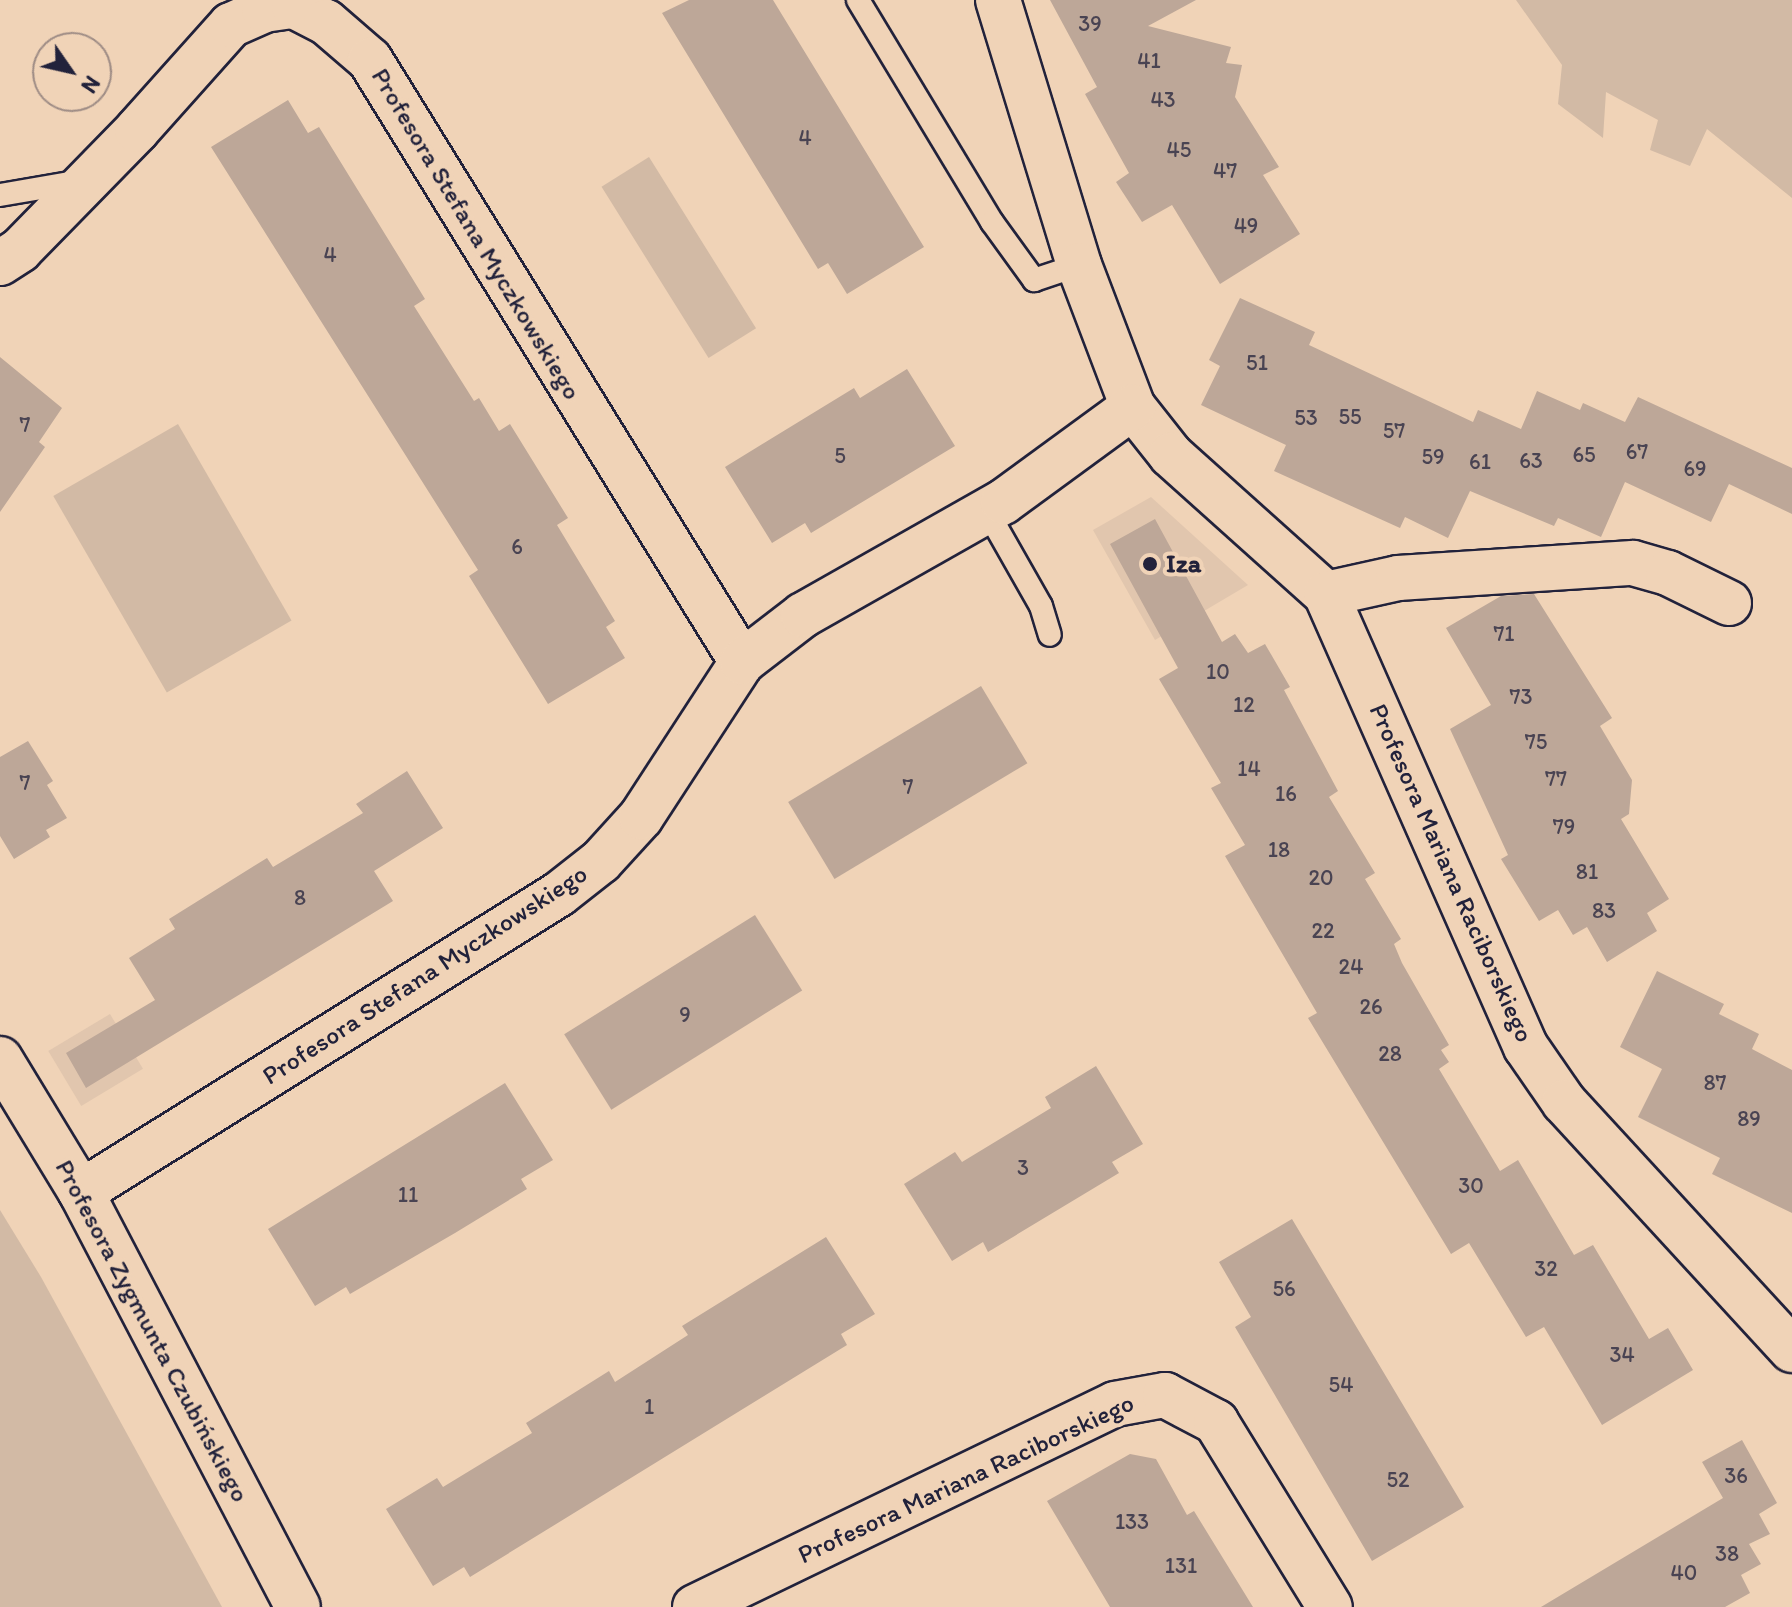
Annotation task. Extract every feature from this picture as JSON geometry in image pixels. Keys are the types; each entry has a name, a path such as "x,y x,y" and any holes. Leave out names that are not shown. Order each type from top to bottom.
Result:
{"street":[{"name":"Profesora Mariana Raciborskiego","path":"998,0 1079,265 1133,407 1171,455 1326,594 1526,1047 1564,1102 1792,1350"},
{"name":"Profesora Stefana Myczkowskiego","path":"0,263 86,180 231,25 264,10 294,6 326,22 370,60 742,662"},
{"name":"Profesora Stefana Myczkowskiego","path":"81,1192 559,894 601,861 641,817 742,662 803,615 987,511 1133,407"},
{"path":"1326,594 1398,578 1633,563 1729,603"},
{"name":"Profesora Zygmunta Czubińskiego","path":"0,1059 81,1192 298,1607"},
{"name":"Profesora Mariana Raciborskiego","path":"695,1607 1115,1404 1165,1395 1216,1422 1330,1607"}],"lane":[{"path":"858,0 992,222 1034,280 1079,265"},
{"path":"0,195 86,180"},
{"path":"987,511 1041,606 1050,635"}],"shaded area":[{"path":"1516,0 1792,0 1792,198 1707,129 1690,166 1650,150 1658,120 1606,92 1603,138 1558,104 1562,65"},
{"path":"649,157 756,328 709,358 602,187"},
{"path":"178,424 292,621 167,693 53,496"},
{"path":"1151,497 1248,585 1155,640 1093,530"},
{"path":"110,1014 143,1069 81,1106 48,1051"},
{"path":"0,1210 41,1277 222,1607 0,1607"}],"building":[{"path":"689,0 773,0 924,247 847,294 828,263 818,269 662,13"},
{"path":"1050,0 1196,0 1148,26 1231,47 1226,63 1242,65 1235,97 1279,167 1263,175 1300,234 1220,284 1172,205 1142,222 1116,182 1129,173 1085,94 1097,87"},
{"path":"288,100 308,133 319,127 425,299 414,306 474,401 479,398 499,431 510,424 568,518 557,525 615,621 606,627 625,658 548,704 469,576 478,570 211,147"},
{"path":"1240,298 1315,332 1309,345 1473,422 1478,410 1521,429 1537,391 1580,410 1583,403 1625,422 1638,397 1792,468 1792,514 1729,484 1711,522 1625,482 1601,537 1558,518 1554,526 1470,491 1448,538 1405,517 1400,528 1274,471 1286,445 1201,405 1220,366 1209,360"},
{"path":"0,357 62,408 39,442 45,447 0,512"},
{"path":"907,369 955,446 811,533 805,523 772,543 725,467 854,388 860,398"},
{"path":"1155,519 1222,642 1235,634 1248,653 1265,644 1290,687 1284,690 1338,791 1329,797 1375,873 1365,879 1401,939 1394,944 1402,963 1449,1045 1441,1050 1449,1062 1439,1069 1500,1171 1518,1160 1574,1255 1593,1245 1649,1339 1668,1328 1693,1370 1602,1425 1544,1327 1526,1337 1469,1243 1451,1254 1308,1018 1317,1013 1225,856 1245,845 1211,788 1221,783 1159,679 1178,668 1110,544"},
{"path":"1534,594 1612,718 1600,726 1632,780 1629,814 1621,819 1669,899 1647,913 1657,931 1607,962 1587,927 1573,935 1558,910 1539,921 1501,859 1508,855 1450,729 1491,705 1446,628 1501,596"},
{"path":"981,686 1027,763 834,879 788,802"},
{"path":"28,741 53,781 47,785 67,818 46,830 50,837 14,859 0,836 0,757"},
{"path":"407,771 443,828 374,871 393,901 86,1088 66,1053 155,1000 129,958 175,929 169,919 267,858 273,867 363,813 356,804"},
{"path":"755,915 802,990 611,1110 564,1034"},
{"path":"1657,971 1724,1004 1719,1014 1759,1034 1752,1049 1792,1070 1792,1213 1712,1174 1720,1158 1638,1117 1662,1069 1620,1047"},
{"path":"1096,1066 1143,1144 1112,1162 1119,1173 988,1252 983,1242 952,1261 904,1184 955,1152 962,1162 1051,1108 1045,1097"},
{"path":"505,1083 553,1160 521,1179 527,1189 350,1294 346,1287 315,1306 268,1229"},
{"path":"1292,1219 1464,1507 1372,1561 1235,1327 1251,1317 1219,1262"},
{"path":"826,1237 875,1314 841,1334 847,1345 470,1577 464,1567 433,1586 386,1509 437,1478 443,1487 532,1433 526,1423 609,1371 615,1382 688,1335 682,1326"},
{"path":"1742,1440 1777,1503 1759,1514 1770,1534 1749,1544 1761,1564 1741,1575 1750,1593 1725,1607 1541,1607 1723,1498 1702,1462"},
{"path":"1130,1454 1156,1459 1187,1515 1194,1511 1253,1607 1110,1607 1047,1501"}],"place":[{"name":"Iza","path":"1150,564"}]}
